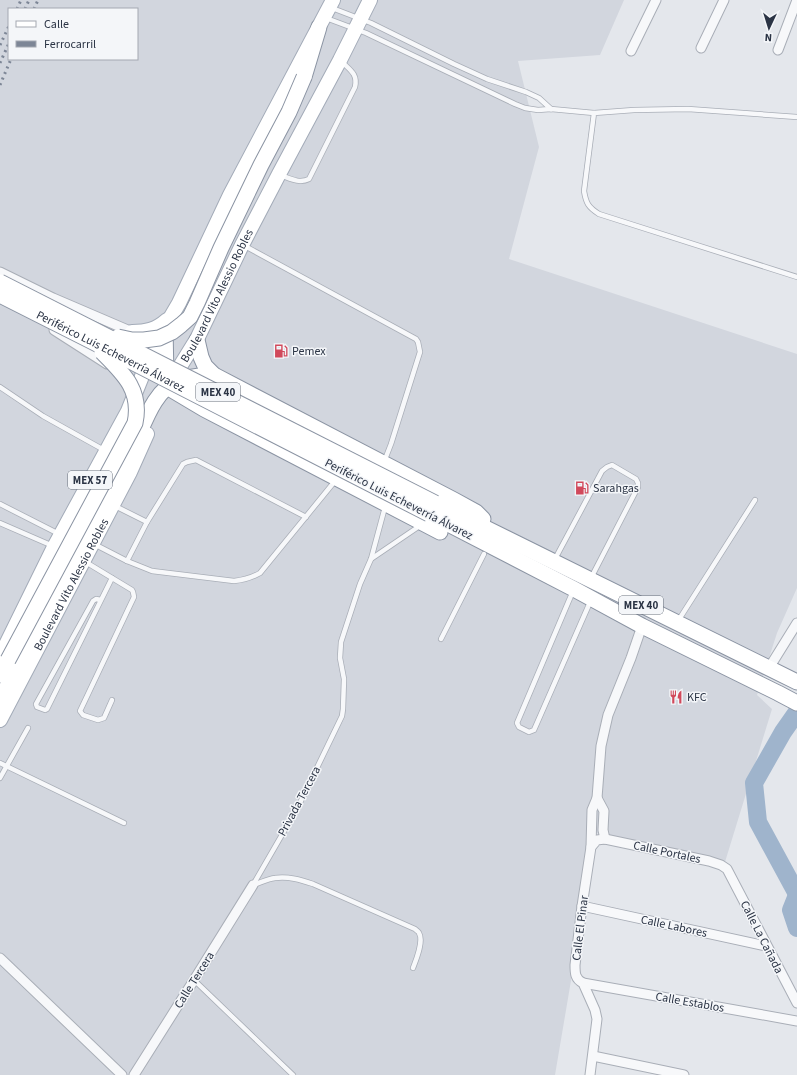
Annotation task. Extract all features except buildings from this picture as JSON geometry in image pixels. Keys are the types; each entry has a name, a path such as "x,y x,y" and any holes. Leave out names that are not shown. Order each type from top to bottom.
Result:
{"highway":[{"path":"94,336 118,337 132,340 159,338 172,332 190,317 221,248 289,112 304,77 327,13"},
{"name":"Periférico Luis Echeverría Álvarez","path":"0,282 94,336 642,626 797,703"},
{"name":"Periférico Luis Echeverría Álvarez","path":"0,295 94,336"},
{"path":"167,322 167,387"},
{"path":"0,675 4,658 135,423 137,410 135,394 131,385 94,336"},
{"path":"196,340 205,366 214,375 476,512 496,533"},
{"path":"0,700 136,443 151,408 167,387 178,380 190,377 214,375"},
{"path":"204,409 200,394 202,386 214,375"},
{"path":"167,387 204,409 386,504 429,513 484,554 496,558 519,561"},
{"name":"Periférico Luis Echeverría Álvarez","path":"429,513 496,533 792,680"}],"main road":[{"name":"Boulevard Vito Alessio Robles","path":"0,720 130,472 167,387 196,340 242,245 370,0"},
{"path":"208,316 198,316 186,312 179,303 230,195 327,13"},
{"name":"MEX 57","path":"4,658 54,547 128,411 155,344 179,303"},
{"path":"132,332 153,330 167,322"},
{"path":"155,344 167,387"}],"street":[{"path":"631,51 656,0"},
{"path":"700,48 724,0"},
{"path":"778,50 797,0"},
{"name":"Periférico Luis Echeverría Álvarez","path":"0,272 53,298 147,338 155,344"},
{"path":"0,302 57,332 116,370 126,385 129,400 128,411"},
{"path":"116,370 129,366 137,353 138,345 132,332"},
{"path":"769,668 797,623"},
{"name":"Calle El Pinar","path":"590,1075 597,1019 595,1010 583,983 579,981 575,973 582,906 591,847 592,810 597,798 601,746 608,714 631,658 642,626"},
{"name":"Calle El Pinar","path":"597,798 604,811 604,839"},
{"path":"591,847 598,840 604,839"},
{"name":"Calle Portales","path":"604,839 709,861 721,865 727,870"},
{"name":"Calle La Cañada","path":"727,870 797,1003"},
{"name":"Calle Tercera","path":"134,1075 253,885"},
{"name":"Calle Labores","path":"582,906 766,946"},
{"path":"0,958 122,1075"},
{"name":"Calle Establos","path":"583,983 797,1021"},
{"path":"592,1056 684,1075"}],"lane":[{"path":"327,13 358,24 449,72 525,108 594,113 634,110 688,109 797,117"},
{"path":"327,13 358,24 371,23 487,79 539,98 551,109"},
{"path":"279,174 299,181 309,179 355,87 356,82 354,75 340,60"},
{"path":"449,72 454,64"},
{"path":"594,113 584,191 586,202 591,209 599,214 797,278"},
{"path":"242,245 416,339 418,342 420,352 391,444 383,464"},
{"path":"0,387 43,416 105,451"},
{"path":"127,561 147,522 183,464 187,462 196,460 306,517"},
{"path":"554,562 602,471 607,467 612,466 636,479 638,487 590,580"},
{"path":"93,544 144,569 162,573 234,581 243,580 260,573 337,478"},
{"path":"677,623 755,500"},
{"path":"0,504 61,534"},
{"path":"371,560 386,504"},
{"path":"113,505 147,522"},
{"path":"371,560 429,513"},
{"path":"0,523 54,547"},
{"path":"441,639 484,554"},
{"name":"Privada Tercera","path":"253,885 298,807 342,716 344,679 340,658 341,642 360,584 371,560"},
{"path":"84,561 132,590 134,594 134,597 80,711 81,714 98,720 102,719 104,718 112,700"},
{"path":"101,600 93,600 36,704 37,707 45,710 47,709 112,578"},
{"path":"574,589 518,723 519,727 530,732 534,730 592,599"},
{"path":"0,778 28,728"},
{"path":"0,763 124,823"},
{"path":"253,885 274,878 297,879 313,884 415,929 419,933 420,947 413,968"},
{"path":"194,980 293,1075"}],"shaded area":[{"path":"0,0 624,0 600,55 518,61 539,147 509,259 797,354 797,588 777,633 757,695 772,709 725,862 596,833 555,1075 0,1075"}],"waterway":[{"path":"797,712 783,732 754,783 758,822 797,894"},
{"path":"797,895 791,910 797,928"}],"railway":[{"path":"17,8 21,0"},
{"path":"25,8 29,0"},
{"path":"34,8 38,0"},
{"path":"0,45 8,28"},
{"path":"0,63 8,45"},
{"path":"0,85 11,60"}],"place":[{"name":"Pemex","path":"281,351"},
{"name":"Sarahgas","path":"582,488"},
{"name":"KFC","path":"676,697"}]}
